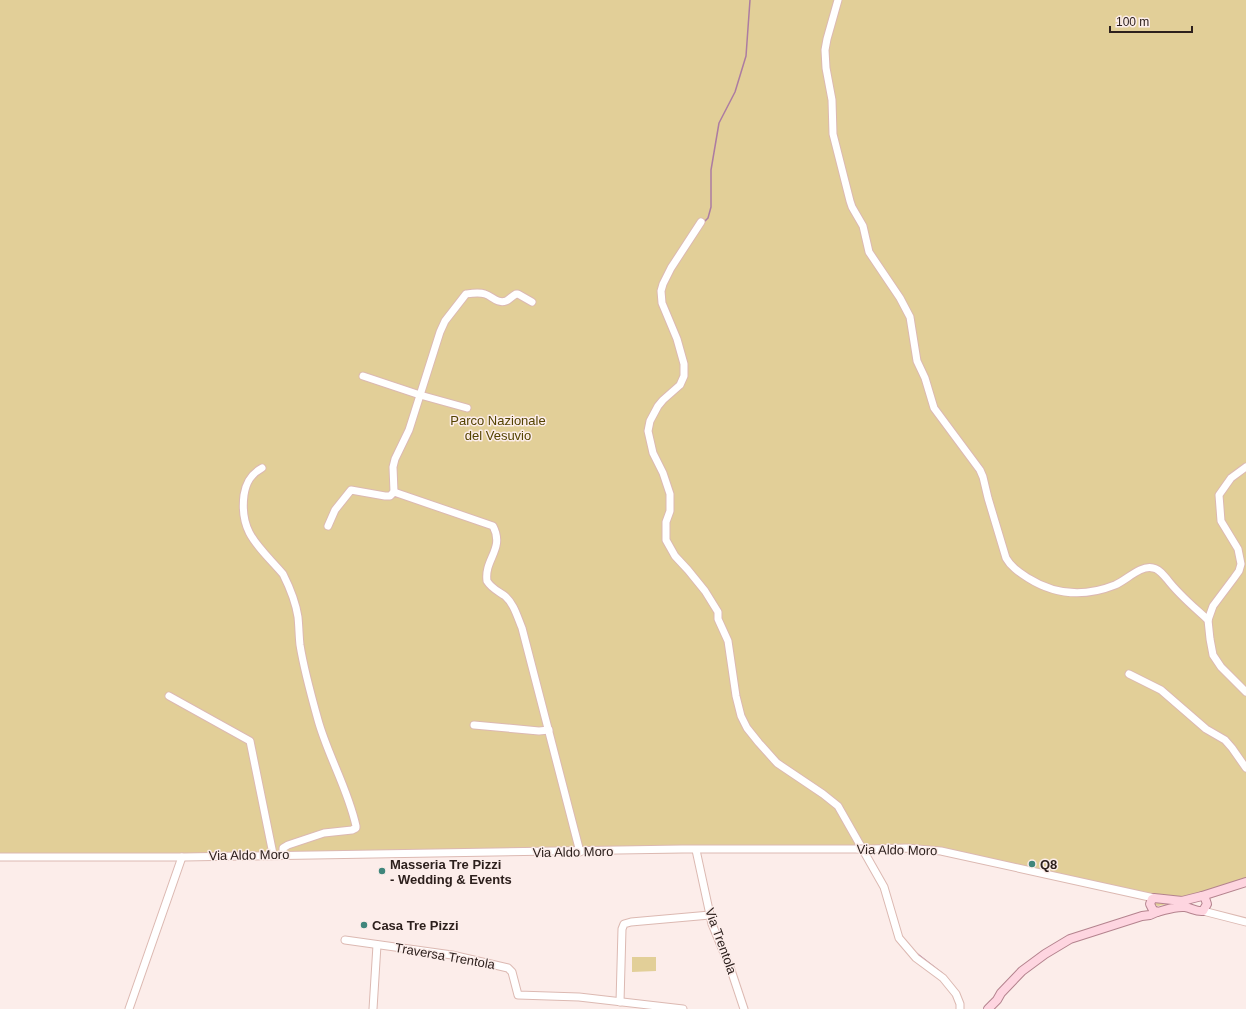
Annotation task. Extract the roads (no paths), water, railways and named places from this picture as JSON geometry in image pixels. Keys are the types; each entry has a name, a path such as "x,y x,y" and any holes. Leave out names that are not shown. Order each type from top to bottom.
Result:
{"main road":[{"path":"1153,905 1170,908 1186,907 1200,911 1215,892 1246,882"},
{"path":"988,1009 1022,971 1045,954 1070,939 1142,916 1153,905 1182,901 1205,903"},
{"path":"981,1009 993,997 1001,993"}],"street":[{"path":"838,0 827,39 826,62 832,100 834,134 850,201 863,226 869,252 900,298 910,317 917,361 925,378 934,408 981,474 1006,558 1011,566 1042,586 1054,590 1073,593 1089,593 1101,590 1116,585 1134,573 1153,567 1162,573 1174,588 1208,620"},
{"path":"701,222 671,268 661,291 662,303 677,339 684,364 684,376 680,385 658,406 650,421 648,431 653,453 663,473 670,494 670,510 666,522 666,540 675,556 705,591 718,612 718,619 728,641 736,696 741,716 747,728 777,763 838,806 884,887 899,938 916,958 943,978 956,994 960,1004 960,1009"},
{"path":"394,492 393,475 395,459 409,430 440,332 445,321 466,294 487,294 496,301 502,302 518,294 532,302"},
{"path":"363,376 420,395 467,408"},
{"path":"1246,467 1231,478 1219,495 1221,521 1238,549 1241,564 1234,578 1213,606 1208,620 1213,655 1221,667 1246,692"},
{"path":"262,468 253,473 248,480 245,489 243,508 245,522 251,537 283,574 287,581 298,616 303,657 318,721 331,758 348,795 356,826 356,828 352,830 324,833 288,845 283,848 283,854"},
{"path":"328,526 335,510 351,490 385,496 390,496 394,492"},
{"path":"394,492 493,526 498,540 487,571 487,582 493,589 505,596 514,607 522,628 580,852"},
{"path":"1128,674 1161,690 1206,729 1225,740 1246,768"},
{"path":"169,696 250,741 273,854"},
{"path":"474,725 539,731 549,730"},
{"name":"Via Aldo Moro","path":"0,858 906,848 941,851 1141,896 1153,905"},
{"name":"Via Trentola","path":"696,850 710,915 744,1009"},
{"path":"129,1009 182,857"},
{"path":"1205,903 1216,914 1246,922"},
{"path":"620,1002 622,929 624,924 631,922 710,915"},
{"name":"Traversa Trentola","path":"345,940 452,955 508,968 512,972 518,995 579,996 683,1009"},
{"path":"373,1009 377,945"}],"waterway":[{"path":"704,222 708,218 711,207 711,170 719,123 735,92 746,56 750,0"},
{"path":"915,952 942,973"}],"place":[{"name":"Q8","path":"1032,864"},
{"name":"Masseria Tre Pizzi - Wedding & Events","path":"382,871"},
{"name":"Casa Tre Pizzi","path":"364,925"}],"park label":[{"name":"Parco Nazionale del Vesuvio","path":"498,428"}]}
